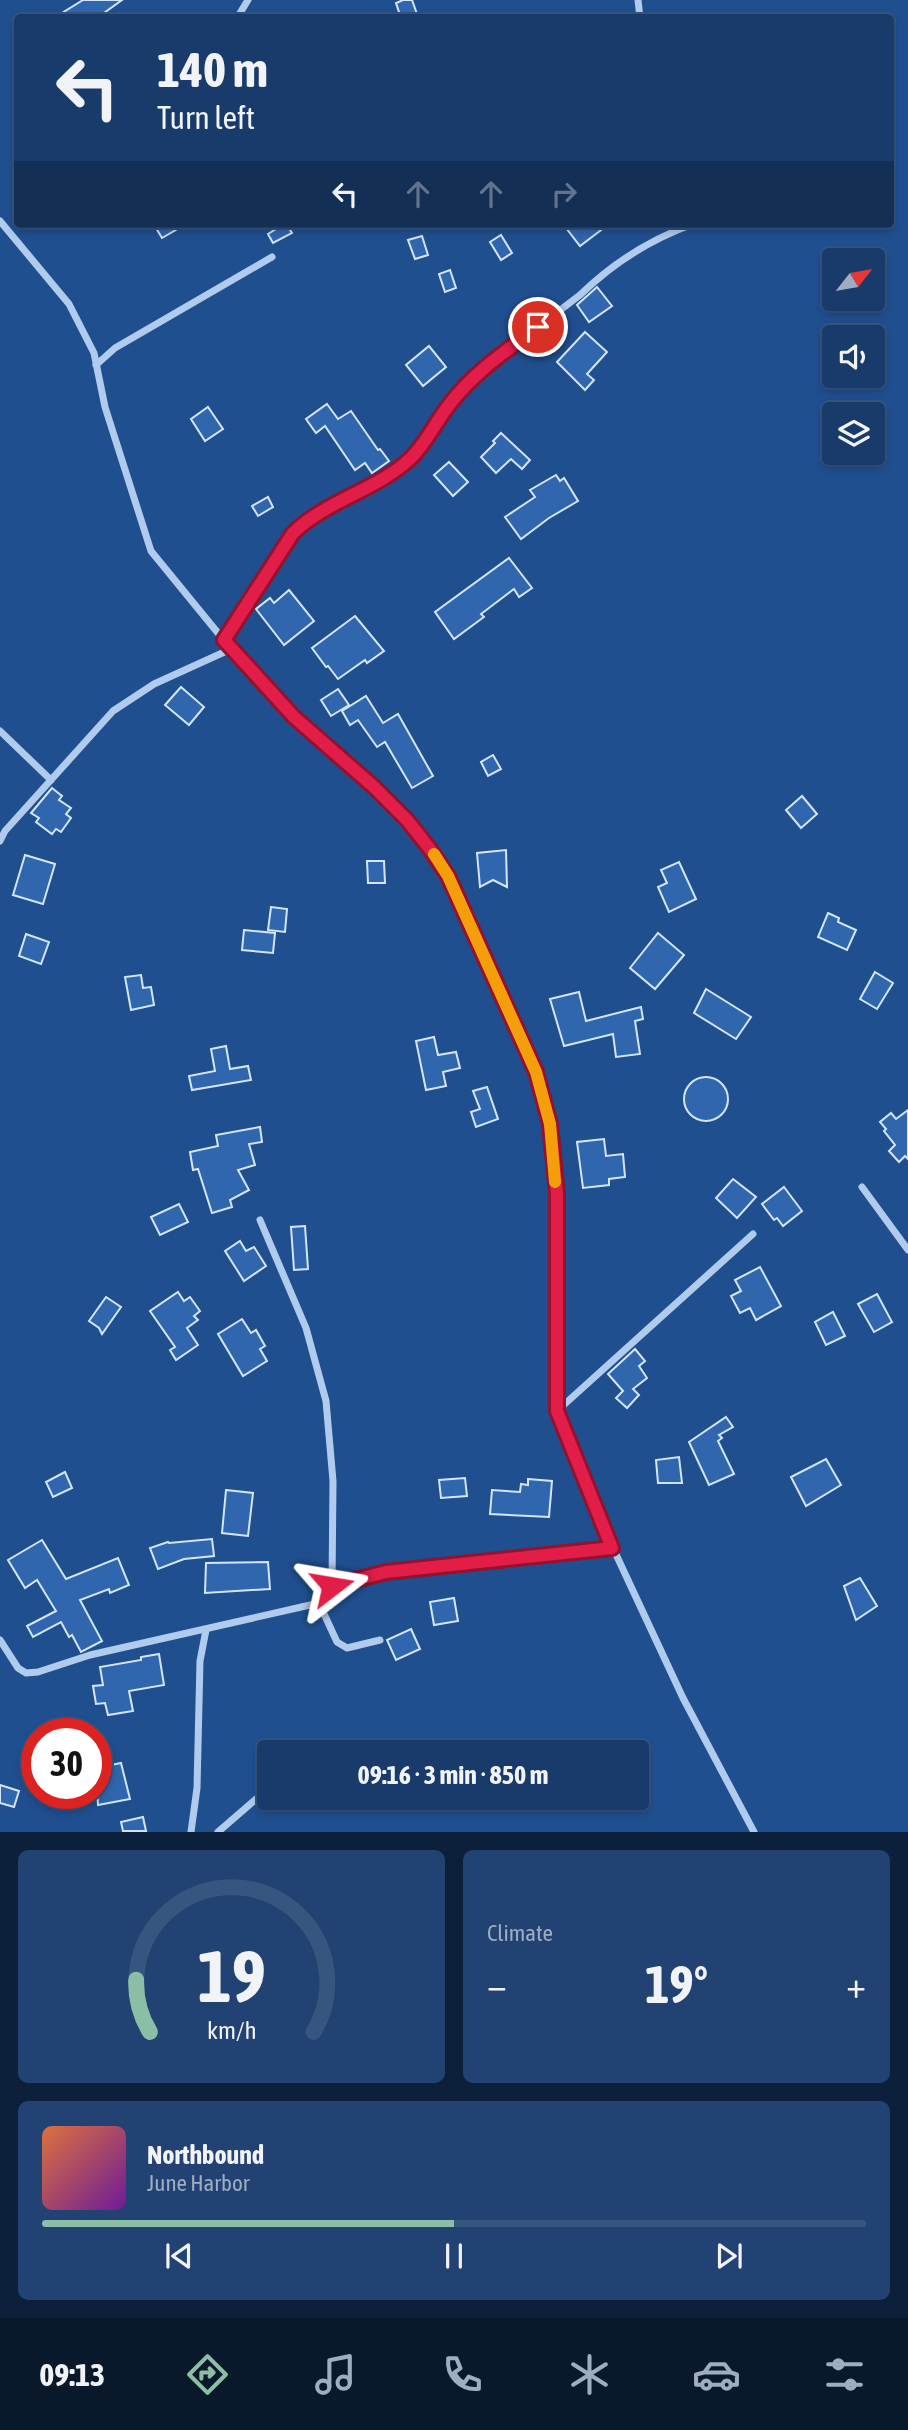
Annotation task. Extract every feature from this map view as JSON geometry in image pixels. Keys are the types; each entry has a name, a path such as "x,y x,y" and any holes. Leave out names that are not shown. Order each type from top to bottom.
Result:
{"street":[{"path":"0,221 69,304 94,353 105,407 151,551 231,649 294,717 399,812 430,849 448,876 536,1072 550,1124 557,1194 557,1411 612,1548 689,1710 754,1832"},
{"path":"9,231 14,227"},
{"path":"224,640 293,533 308,518 391,474 412,457 428,438 448,405 474,376 580,295 596,279 645,245 684,228"},
{"path":"96,365 115,348 272,257"},
{"path":"0,841 5,831 113,711 154,684 231,649"},
{"path":"0,731 51,780"},
{"path":"862,1187 908,1250"},
{"path":"0,1640 18,1668 26,1673 38,1672 90,1655 320,1603 332,1586 333,1481 326,1401 306,1328 260,1220"},
{"path":"557,1411 753,1234"},
{"path":"332,1586 386,1572 612,1548"},
{"path":"320,1603 337,1642 347,1648 380,1640"},
{"path":"191,1832 197,1788 200,1661 206,1630"},
{"path":"218,1832 257,1798"}],"building":[{"path":"83,0 122,0 103,14 60,14"},
{"path":"412,0 417,14 400,14 396,3"},
{"path":"156,228 179,228 162,238"},
{"path":"289,228 292,233 273,243 268,234 276,229"},
{"path":"566,228 604,228 580,246"},
{"path":"501,235 512,253 501,260 490,242"},
{"path":"422,236 428,255 415,259 408,240"},
{"path":"450,270 456,288 445,292 439,274"},
{"path":"597,287 612,306 589,322 577,305"},
{"path":"585,332 607,352 587,374 594,380 585,390 557,362"},
{"path":"429,346 446,367 423,386 406,365"},
{"path":"327,404 338,419 351,411 378,450 380,449 389,461 372,473 365,463 355,470 325,426 316,433 306,419"},
{"path":"208,407 223,429 205,441 191,419"},
{"path":"501,433 530,460 522,469 511,459 496,473 481,457"},
{"path":"449,462 468,482 453,496 434,475"},
{"path":"556,475 560,481 564,478 578,501 521,539 505,517 535,497 530,490"},
{"path":"268,497 273,507 258,516 252,506"},
{"path":"509,558 532,588 519,597 514,589 481,614 484,617 454,639 435,612"},
{"path":"289,590 314,621 284,645 256,609 270,598 274,603"},
{"path":"355,616 384,651 367,663 365,660 338,679 312,648"},
{"path":"181,687 204,707 189,725 165,705"},
{"path":"338,689 349,705 331,716 321,700"},
{"path":"366,696 383,723 398,714 433,776 412,788 385,742 377,747 358,720 350,725 342,711"},
{"path":"493,755 501,769 488,776 481,762"},
{"path":"52,788 62,796 59,800 71,808 66,814 71,818 61,832 56,829 52,834 36,822 39,818 31,813"},
{"path":"802,796 817,814 801,828 786,810"},
{"path":"506,850 507,887 493,880 480,887 477,853"},
{"path":"25,855 55,864 43,904 13,895"},
{"path":"367,861 384,861 385,883 368,883"},
{"path":"679,862 696,899 669,912 658,887 667,883 661,870"},
{"path":"271,907 287,909 285,932 268,930"},
{"path":"828,913 839,918 838,922 856,930 847,950 818,937"},
{"path":"244,930 275,933 273,953 242,950"},
{"path":"658,933 684,955 655,989 630,968"},
{"path":"26,934 49,942 41,964 19,956"},
{"path":"875,972 893,983 877,1009 860,999"},
{"path":"141,975 143,988 151,987 154,1005 131,1010 125,977"},
{"path":"706,989 751,1017 736,1039 694,1013"},
{"path":"579,992 586,1021 641,1007 643,1019 635,1021 640,1054 616,1057 613,1034 564,1046 550,999"},
{"path":"434,1037 438,1055 456,1052 460,1068 443,1072 446,1086 426,1090 416,1041"},
{"path":"226,1046 230,1069 248,1066 251,1080 192,1090 189,1076 215,1071 211,1049"},
{"path":"706,1077 722,1083 728,1099 722,1115 706,1121 690,1115 684,1099 690,1083"},
{"path":"487,1087 498,1119 476,1127 471,1112 480,1109 473,1091"},
{"path":"908,1110 908,1159 905,1156 899,1162 889,1151 895,1145 880,1122 891,1113 896,1119"},
{"path":"260,1127 262,1142 249,1144 255,1165 238,1170 249,1190 230,1200 232,1207 212,1213 198,1169 193,1170 190,1152 218,1146 216,1135"},
{"path":"604,1139 606,1156 623,1154 625,1177 609,1179 609,1185 583,1188 577,1142"},
{"path":"733,1179 756,1197 737,1218 716,1198"},
{"path":"784,1187 802,1211 783,1226 777,1218 774,1220 762,1204"},
{"path":"179,1204 188,1222 160,1235 151,1217"},
{"path":"305,1226 308,1269 294,1270 291,1227"},
{"path":"240,1241 246,1251 254,1247 266,1266 244,1281 225,1251"},
{"path":"760,1267 781,1306 756,1320 750,1308 740,1313 731,1296 741,1291 735,1280"},
{"path":"178,1292 184,1301 190,1297 200,1311 194,1316 198,1320 187,1328 198,1345 176,1360 170,1350 175,1347 150,1311"},
{"path":"877,1294 892,1322 874,1332 858,1304"},
{"path":"106,1297 121,1307 102,1334 99,1328 89,1321"},
{"path":"833,1312 845,1336 826,1345 815,1322"},
{"path":"242,1319 251,1333 256,1330 265,1346 260,1349 267,1361 243,1376 218,1334"},
{"path":"635,1349 645,1361 639,1366 647,1378 633,1389 639,1395 627,1408 616,1398 623,1391 608,1374"},
{"path":"726,1417 733,1427 719,1435 722,1438 718,1441 734,1474 709,1485 689,1442"},
{"path":"679,1457 682,1483 658,1483 656,1460"},
{"path":"826,1459 841,1485 806,1506 791,1477"},
{"path":"65,1472 72,1488 53,1497 46,1482"},
{"path":"465,1478 467,1496 441,1498 439,1480"},
{"path":"528,1479 552,1481 549,1517 490,1514 492,1490 520,1492 521,1484 528,1485"},
{"path":"226,1490 253,1493 248,1536 222,1533"},
{"path":"212,1539 214,1556 184,1559 158,1569 150,1548 168,1542"},
{"path":"42,1540 66,1579 118,1558 129,1585 80,1600 102,1641 81,1652 61,1622 33,1637 27,1626 56,1611 37,1580 25,1588 8,1560"},
{"path":"268,1562 270,1589 205,1593 206,1563"},
{"path":"860,1578 877,1606 856,1620 844,1586"},
{"path":"454,1598 458,1621 434,1625 430,1602"},
{"path":"411,1629 420,1649 396,1660 387,1640"},
{"path":"159,1654 164,1685 129,1691 133,1711 108,1715 105,1703 96,1704 93,1686 103,1685 100,1667"},
{"path":"121,1763 130,1799 112,1802 112,1765"},
{"path":"0,1785 19,1791 14,1807 0,1803"},
{"path":"143,1817 146,1831 123,1831 121,1822"}],"slow traffic":[{"path":"434,854 448,876 536,1072 550,1124 555,1182"}],"route":[{"path":"332,1586 386,1572 612,1548 557,1411 557,1194 550,1124 536,1072 448,876 430,849 407,820 374,787 294,717 224,640 293,533 308,518 391,474 412,457 428,438 448,405 474,376 538,327"}]}
